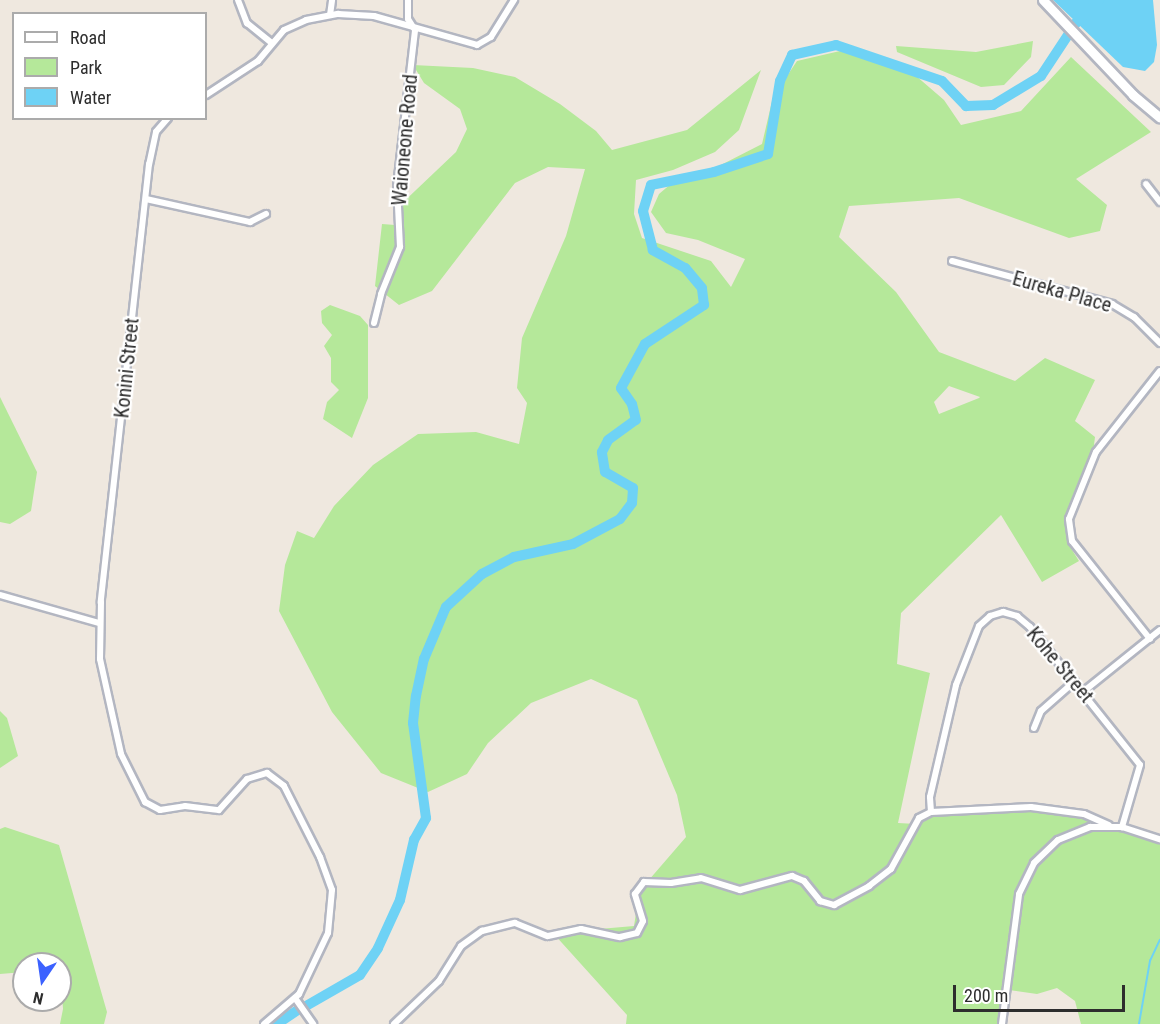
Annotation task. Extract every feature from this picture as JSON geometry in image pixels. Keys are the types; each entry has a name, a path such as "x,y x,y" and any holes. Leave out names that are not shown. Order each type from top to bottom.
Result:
{"main road":[{"path":"1043,0 1133,95 1160,118"}],"street":[{"path":"238,0 247,23 273,43"},
{"path":"330,15 332,0"},
{"name":"Waioneone Road","path":"374,323 381,294 400,247 398,186 415,30 412,26 408,0"},
{"path":"207,94 258,61 273,43 299,22 330,15 374,16 477,45 491,37 514,0"},
{"name":"Konini Street","path":"167,120 154,139 146,199 99,623 102,671 116,736 127,771 145,802 160,810 185,806 219,810 247,779 263,772 279,779 292,801 327,873 332,898 328,933 295,998"},
{"path":"1146,184 1160,202"},
{"path":"146,199 250,222 266,214"},
{"name":"Eureka Place","path":"952,261 1112,304 1134,318 1160,343"},
{"path":"1150,639 1072,541 1070,519 1096,452 1160,371"},
{"path":"0,595 99,623"},
{"name":"Kohe Street","path":"931,812 930,797 956,685 984,620 1003,612 1017,616 1084,691 1140,765 1122,827"},
{"path":"1084,691 1160,630"},
{"path":"1034,728 1041,711 1075,681"},
{"path":"394,1024 439,981 461,946 482,931 515,923 548,936 581,929 628,937 642,925 635,894 637,886 648,881 679,883 701,878 740,890 792,876 804,881 820,901 838,904 891,869 919,818 931,812 1031,807 1084,814 1109,825 1160,839"},
{"path":"1082,829 1087,822 1084,814"},
{"path":"1002,1024 1016,907 1025,877 1046,850 1082,829 1109,825"},
{"path":"264,1024 295,998 313,1024"}],"green space":[{"path":"1033,41 1031,57 1004,85 981,87 897,52 896,46 976,52"},
{"path":"840,51 908,69 944,100 961,125 1021,111 1071,57 1151,132 1076,179 1107,205 1100,231 1069,238 959,198 849,206 839,237 896,292 939,352 1015,381 1045,358 1095,380 1075,421 1095,437 1093,453 1066,520 1067,542 1079,561 1042,582 1001,515 901,613 897,664 930,673 898,823 916,824 929,812 1029,807 1085,815 1160,839 1160,1024 1081,1024 1075,1001 1057,988 1037,994 1009,990 1000,1024 626,1024 627,1015 553,933 634,926 641,881 648,881 686,837 677,795 637,700 591,679 531,703 488,743 467,774 428,792 381,773 332,712 279,611 285,565 297,531 314,538 334,506 373,465 418,434 476,432 519,444 527,403 517,388 522,338 566,236 585,169 548,167 515,183 432,291 399,305 375,286 382,224 395,225 396,209 456,152 467,129 460,109 424,83 413,65 473,68 515,77 560,104 596,131 612,150 687,130 761,70 739,130 715,152 673,170 636,180 634,214 642,238 711,261 731,287 745,259 698,240 666,233 651,212 659,194 679,177 715,168 762,144 773,97 797,61","holes":["949,386 980,397 939,414 934,402"]},
{"path":"330,305 360,316 368,325 368,398 352,438 323,419 327,402 339,390 331,382 331,358 324,346 332,335 322,323 321,311"},
{"path":"0,397 37,472 31,511 10,524 0,522"},
{"path":"0,711 7,718 18,756 0,768"},
{"path":"5,827 59,845 107,1012 104,1024 60,1024 62,1012 72,1012 72,952 12,952 12,973 0,974 0,829"}],"water":[{"path":"1053,0 1153,0 1157,45 1154,62 1145,71 1123,67"}],"waterway":[{"path":"306,1006 360,975 378,948 400,900 414,840 426,818 413,723 416,696 424,659 446,607 482,574 514,557 573,544 620,519 632,503 633,488 605,472 602,452 608,440 636,420 632,404 621,388 645,344 704,305 702,288 685,268 653,250 643,211 651,185 714,172 768,154 780,81 792,55 836,45 942,81 966,106 993,105 1041,76 1076,23 1099,0"},
{"path":"1139,1024 1150,961 1160,940"},
{"path":"277,1024 299,1009"}]}
